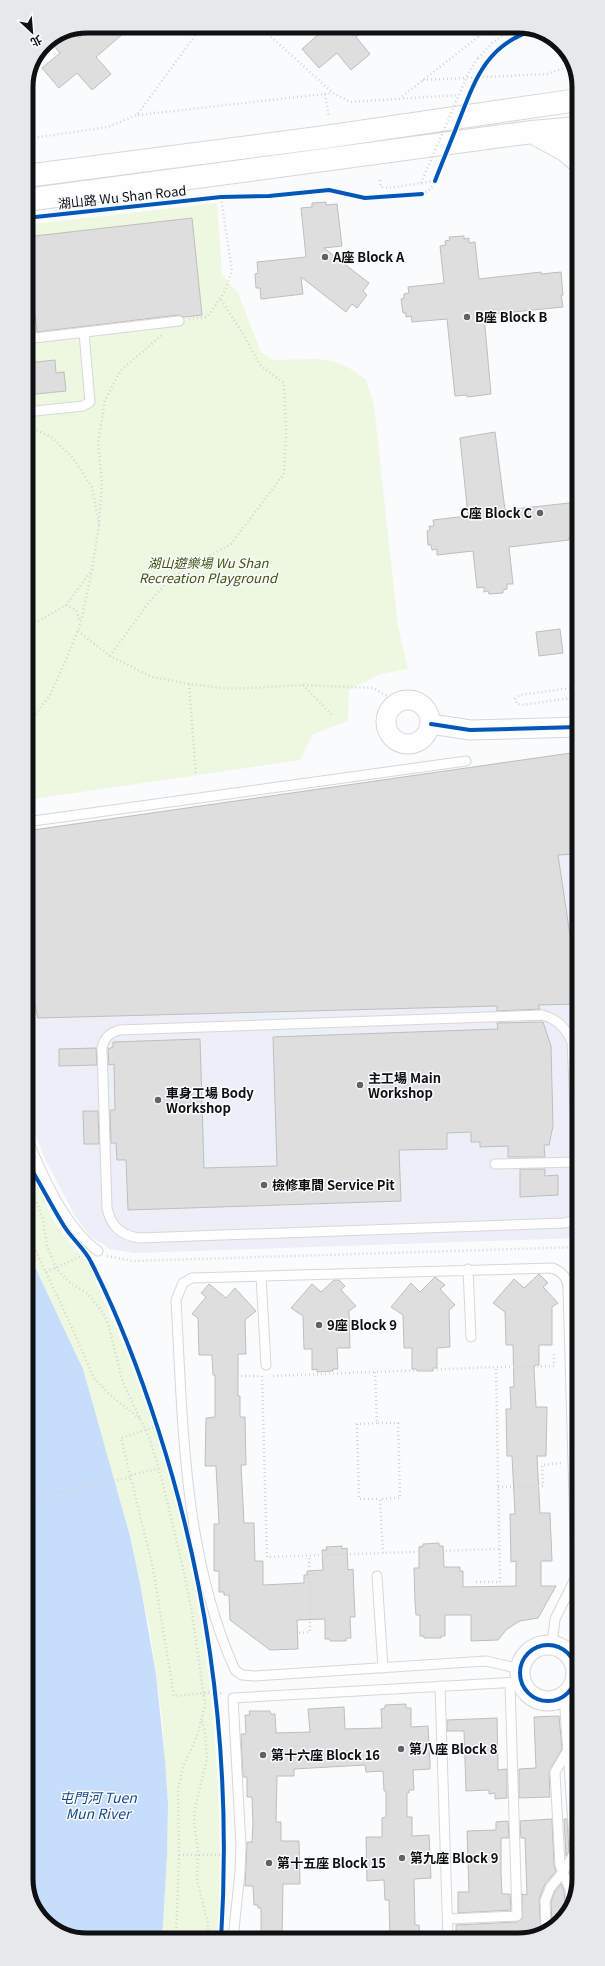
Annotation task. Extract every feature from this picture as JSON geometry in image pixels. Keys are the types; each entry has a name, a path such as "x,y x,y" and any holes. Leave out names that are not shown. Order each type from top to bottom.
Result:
{"main road":[{"path":"33,175 325,137 572,101"},
{"name":"湖山路 Wu Shan Road","path":"33,199 532,132 572,129"},
{"path":"532,132 565,150 572,156"}],"street":[{"path":"406,700 421,704 426,709 431,724 424,738 411,744 396,741 390,736 386,721 392,707 398,702 406,700"},
{"path":"431,724 470,730 572,727"},
{"path":"570,1693 556,1700 539,1700 525,1690 517,1678 522,1661 528,1654 544,1645 552,1645 572,1656"}],"lane":[{"path":"33,338 180,321"},
{"path":"33,411 84,406 90,402 84,333"},
{"path":"33,821 466,761"},
{"path":"572,1042 569,1034 558,1022 543,1015 112,1032 107,1036 102,1048 107,1208 109,1218 114,1226 121,1233 129,1237 139,1238 564,1223 572,1221"},
{"path":"33,1154 37,1164 71,1225 85,1242 98,1251"},
{"path":"495,1164 572,1162"},
{"path":"517,1678 486,1661 254,1676 242,1674 235,1670 203,1579 185,1462 176,1300 183,1283 192,1278 468,1269 554,1268 563,1273 567,1280 572,1440"},
{"path":"468,1269 471,1337"},
{"path":"261,1276 266,1365"},
{"path":"377,1576 383,1668"},
{"path":"552,1645 555,1619 572,1584"},
{"path":"234,1933 240,1878 241,1846 233,1698 440,1686 517,1678"},
{"path":"448,1919 517,1916 517,1678"},
{"path":"440,1686 448,1933"},
{"path":"570,1693 568,1750 572,1796"},
{"path":"568,1750 572,1754"},
{"path":"568,1750 555,1772 560,1865 571,1889"},
{"path":"546,1925 545,1901 550,1888 572,1861"}],"path":[{"path":"137,115 197,33"},
{"path":"267,33 333,93 350,102 459,95"},
{"path":"399,99 478,37 477,33"},
{"path":"421,183 468,74 484,50 506,33"},
{"path":"423,80 547,74 567,67"},
{"path":"474,83 478,74"},
{"path":"33,139 108,127 137,115 333,93"},
{"path":"325,94 329,119"},
{"path":"414,195 422,194 431,189 438,174"},
{"path":"380,180 381,187 388,188 435,181"},
{"path":"33,718 50,695 81,622 92,570 99,525 102,483 98,443 105,400 121,370 180,321 207,317 224,294 232,271 220,191"},
{"path":"213,198 226,197"},
{"path":"110,656 149,602 172,577 231,544 284,474 286,432 284,383 260,365 243,334 220,298"},
{"path":"33,428 51,437 72,457 92,487 99,525"},
{"path":"33,624 66,604 92,570"},
{"path":"66,604 76,610 81,622"},
{"path":"78,631 110,656 152,676 189,684 231,689 304,685 373,688 398,702"},
{"path":"189,684 196,775"},
{"path":"304,685 332,715"},
{"path":"572,688 520,695 515,699 516,704 522,705 572,698"},
{"path":"33,1196 37,1203 47,1235 47,1246 56,1268 69,1282 88,1294 103,1313 110,1329 123,1383 146,1430 158,1469 183,1568 192,1613 205,1705 198,1736 183,1767 178,1789 179,1854 176,1933"},
{"path":"33,1246 94,1378 108,1393 142,1421"},
{"path":"98,1251 121,1260 134,1261 572,1247"},
{"path":"82,1249 90,1259"},
{"path":"46,1272 87,1254"},
{"path":"238,1359 238,1376 261,1376 554,1366 554,1354"},
{"path":"476,1582 500,1582 496,1367"},
{"path":"375,1372 377,1423"},
{"path":"261,1376 267,1557 499,1549"},
{"path":"155,1420 159,1432"},
{"path":"398,1422 400,1498 359,1499 357,1424 377,1423 398,1422"},
{"path":"157,1426 121,1438 132,1476 153,1568 174,1696 216,1692 233,1698"},
{"path":"498,1487 543,1486 542,1465 561,1464 561,1457"},
{"path":"33,1498 158,1469"},
{"path":"380,1499 383,1553"},
{"path":"299,1632 310,1632 309,1556"},
{"path":"216,1687 217,1698"},
{"path":"202,1720 205,1733 207,1758 195,1808 194,1822 198,1855 197,1880 208,1923 208,1933"},
{"path":"224,1847 224,1862"},
{"path":"179,1854 224,1855"}],"shaded area":[{"path":"35,74 33,106 33,87"},
{"path":"572,753 572,1238 135,1253 110,1249 90,1236 75,1216 45,1159 33,1128 33,830"}],"green space":[{"name":"湖山遊樂場 Wu Shan Recreation Playground","path":"217,203 222,275 238,293 261,352 273,360 318,359 336,362 351,369 366,380 374,405 398,627 408,669 380,674 349,690 348,721 313,734 300,760 33,799 33,224"},
{"path":"33,1163 48,1210 61,1232 88,1264 128,1357 153,1427 174,1498 191,1570 204,1643 213,1717 218,1791 219,1865 217,1933 162,1933 167,1856 168,1804 162,1717 150,1630 130,1536 83,1369 33,1263"}],"water":[{"name":"屯門河 Tuen Mun River","path":"33,1263 83,1369 130,1536 156,1674 168,1804 167,1856 162,1933 83,1933 70,1930 54,1922 42,1909 37,1900 33,1886"}],"building":[{"path":"85,33 124,33 96,57 111,74 92,90 77,73 59,88 42,68 60,53 53,45 66,37 76,34 79,38"},
{"path":"320,33 361,33 356,37 370,54 351,70 337,53 319,68 302,49"},
{"name":"A座 Block A","path":"326,202 326,205 337,204 342,246 324,248 369,283 363,291 367,295 357,308 352,304 346,312 301,277 303,294 261,299 260,288 256,288 255,274 258,273 257,262 306,257 301,208 312,207 312,203"},
{"path":"192,218 202,315 184,317 178,315 37,332 33,297 33,236"},
{"name":"B座 Block B","path":"464,236 464,239 469,238 469,243 475,242 479,279 541,272 541,274 561,272 563,295 561,295 563,307 484,315 491,394 467,397 467,395 455,396 447,319 412,322 411,316 406,317 406,313 403,313 401,299 404,298 404,294 409,293 408,287 444,283 440,246 446,245 445,241 450,240 449,237"},
{"path":"55,360 56,373 64,372 66,391 33,394 33,362"},
{"name":"C座 Block C","path":"495,432 505,510 572,503 572,536 569,537 569,540 509,547 513,584 507,584 507,589 503,590 503,593 489,594 488,591 484,592 484,587 477,588 473,551 437,555 437,549 432,550 431,545 428,545 427,531 430,530 429,526 434,526 433,520 468,516 460,438"},
{"path":"560,629 563,653 539,656 536,632"},
{"path":"572,753 572,854 558,855 572,949 572,1004 538,1005 540,1009 497,1011 497,1006 38,1018 33,998 33,830"},
{"path":"543,1022 551,1046 553,1126 549,1145 544,1145 545,1157 508,1157 508,1146 480,1147 480,1142 471,1142 471,1132 447,1133 447,1149 399,1150 401,1201 128,1210 126,1160 117,1160 116,1143 111,1143 110,1110 115,1110 114,1064 109,1065 108,1049 113,1047 113,1042 200,1039 204,1168 277,1166 273,1037 498,1029 497,1023"},
{"path":"96,1048 97,1065 59,1066 59,1049"},
{"path":"83,1111 98,1111 99,1144 84,1144"},
{"path":"520,1169 545,1169 545,1176 558,1175 558,1195 520,1197"},
{"path":"539,1274 548,1283 543,1287 558,1303 552,1307 552,1345 539,1345 539,1365 535,1365 534,1368 536,1407 547,1407 546,1456 537,1456 540,1513 550,1513 552,1561 541,1561 541,1586 556,1586 538,1618 520,1621 507,1629 498,1640 471,1641 471,1615 445,1615 445,1636 441,1636 441,1638 424,1638 424,1636 420,1636 420,1615 416,1615 414,1568 419,1568 419,1547 423,1546 423,1544 439,1543 439,1546 443,1546 444,1567 460,1567 460,1571 463,1571 463,1587 516,1586 516,1561 511,1562 510,1514 515,1514 512,1456 507,1456 506,1409 511,1409 510,1387 514,1387 513,1345 506,1345 505,1312 493,1303 514,1279 524,1288"},
{"path":"435,1277 445,1285 440,1289 455,1305 449,1310 450,1347 437,1348 437,1368 433,1368 433,1371 417,1371 416,1369 412,1369 412,1348 404,1348 403,1315 391,1307 411,1283 420,1292"},
{"name":"9座 Block 9","path":"334,1280 339,1280 345,1286 341,1290 356,1306 349,1311 350,1348 337,1348 338,1369 333,1369 333,1371 317,1372 317,1369 312,1370 312,1349 304,1349 303,1316 291,1308 312,1284 321,1292"},
{"path":"209,1284 226,1298 235,1288 256,1311 245,1320 246,1354 238,1354 238,1396 240,1396 240,1417 245,1417 246,1465 241,1465 244,1523 254,1523 255,1561 263,1561 263,1585 304,1583 304,1575 307,1575 307,1571 323,1570 322,1550 327,1550 326,1547 342,1546 342,1549 347,1548 348,1570 353,1569 355,1617 350,1617 351,1638 346,1638 346,1641 330,1641 330,1639 325,1639 325,1619 297,1620 298,1649 270,1650 230,1620 229,1595 224,1595 224,1592 219,1592 219,1571 214,1571 214,1524 219,1524 216,1466 205,1466 206,1418 215,1417 215,1375 213,1375 212,1355 199,1355 198,1318 192,1314 206,1297 201,1293"},
{"path":"406,1704 406,1708 411,1708 411,1727 428,1726 430,1769 413,1770 414,1790 409,1790 409,1793 407,1793 407,1817 412,1817 412,1836 429,1835 431,1878 414,1879 415,1925 419,1925 420,1933 390,1933 389,1900 385,1900 384,1880 367,1881 366,1837 382,1837 382,1818 386,1817 386,1791 384,1791 383,1771 366,1772 365,1765 294,1769 294,1776 277,1776 276,1822 281,1822 281,1841 299,1841 300,1884 283,1884 282,1933 261,1933 261,1908 258,1908 258,1905 254,1905 253,1886 245,1886 247,1842 252,1842 253,1823 252,1797 247,1797 247,1777 243,1777 241,1734 246,1734 245,1715 250,1715 249,1711 270,1711 271,1714 275,1714 276,1733 310,1732 308,1709 344,1707 345,1729 382,1728 381,1709 385,1708 385,1705"},
{"path":"559,1716 562,1749 549,1772 550,1797 519,1798 519,1769 536,1768 534,1717"},
{"path":"497,1718 498,1770 507,1769 507,1798 495,1799 495,1793 489,1794 489,1790 466,1791 464,1731 447,1731 447,1720"},
{"path":"552,1819 554,1865 556,1871 545,1884 539,1899 541,1928 525,1933 456,1933 456,1925 517,1922 522,1919 522,1894 527,1895 525,1838 521,1838 520,1821"},
{"path":"564,1819 567,1819 569,1851 566,1856"},
{"path":"508,1821 509,1838 501,1838 501,1874 502,1894 510,1894 511,1910 458,1913 458,1892 469,1892 467,1831 496,1830 496,1822"},
{"path":"561,1884 564,1890 565,1905 561,1912 552,1921 551,1902 555,1891"}],"cycle path":[{"path":"435,181 478,76 495,53 505,44 525,33"},
{"path":"33,217 221,197 269,196 329,190 365,198 422,194"},
{"path":"431,724 470,730 572,727"},
{"path":"33,1172 64,1226 88,1257 101,1282 128,1344 144,1387 177,1492 205,1618 214,1682 220,1745 223,1810 224,1875 221,1933"},
{"path":"572,1659 568,1653 559,1647 553,1645 543,1645 528,1653 520,1668 520,1678 522,1684 528,1693 537,1699 543,1701 553,1701 559,1699 568,1693 572,1687"}],"place":[{"name":"A座 Block A","path":"325,257"},
{"name":"B座 Block B","path":"467,317"},
{"name":"C座 Block C","path":"540,513"},
{"name":"主工場 Main Workshop","path":"360,1085"},
{"name":"車身工場 Body Workshop","path":"158,1100"},
{"name":"檢修車間 Service Pit","path":"264,1185"},
{"name":"9座 Block 9","path":"319,1325"},
{"name":"第八座 Block 8","path":"401,1749"},
{"name":"第十六座 Block 16","path":"263,1755"},
{"name":"第九座 Block 9","path":"402,1858"},
{"name":"第十五座 Block 15","path":"269,1863"}]}
